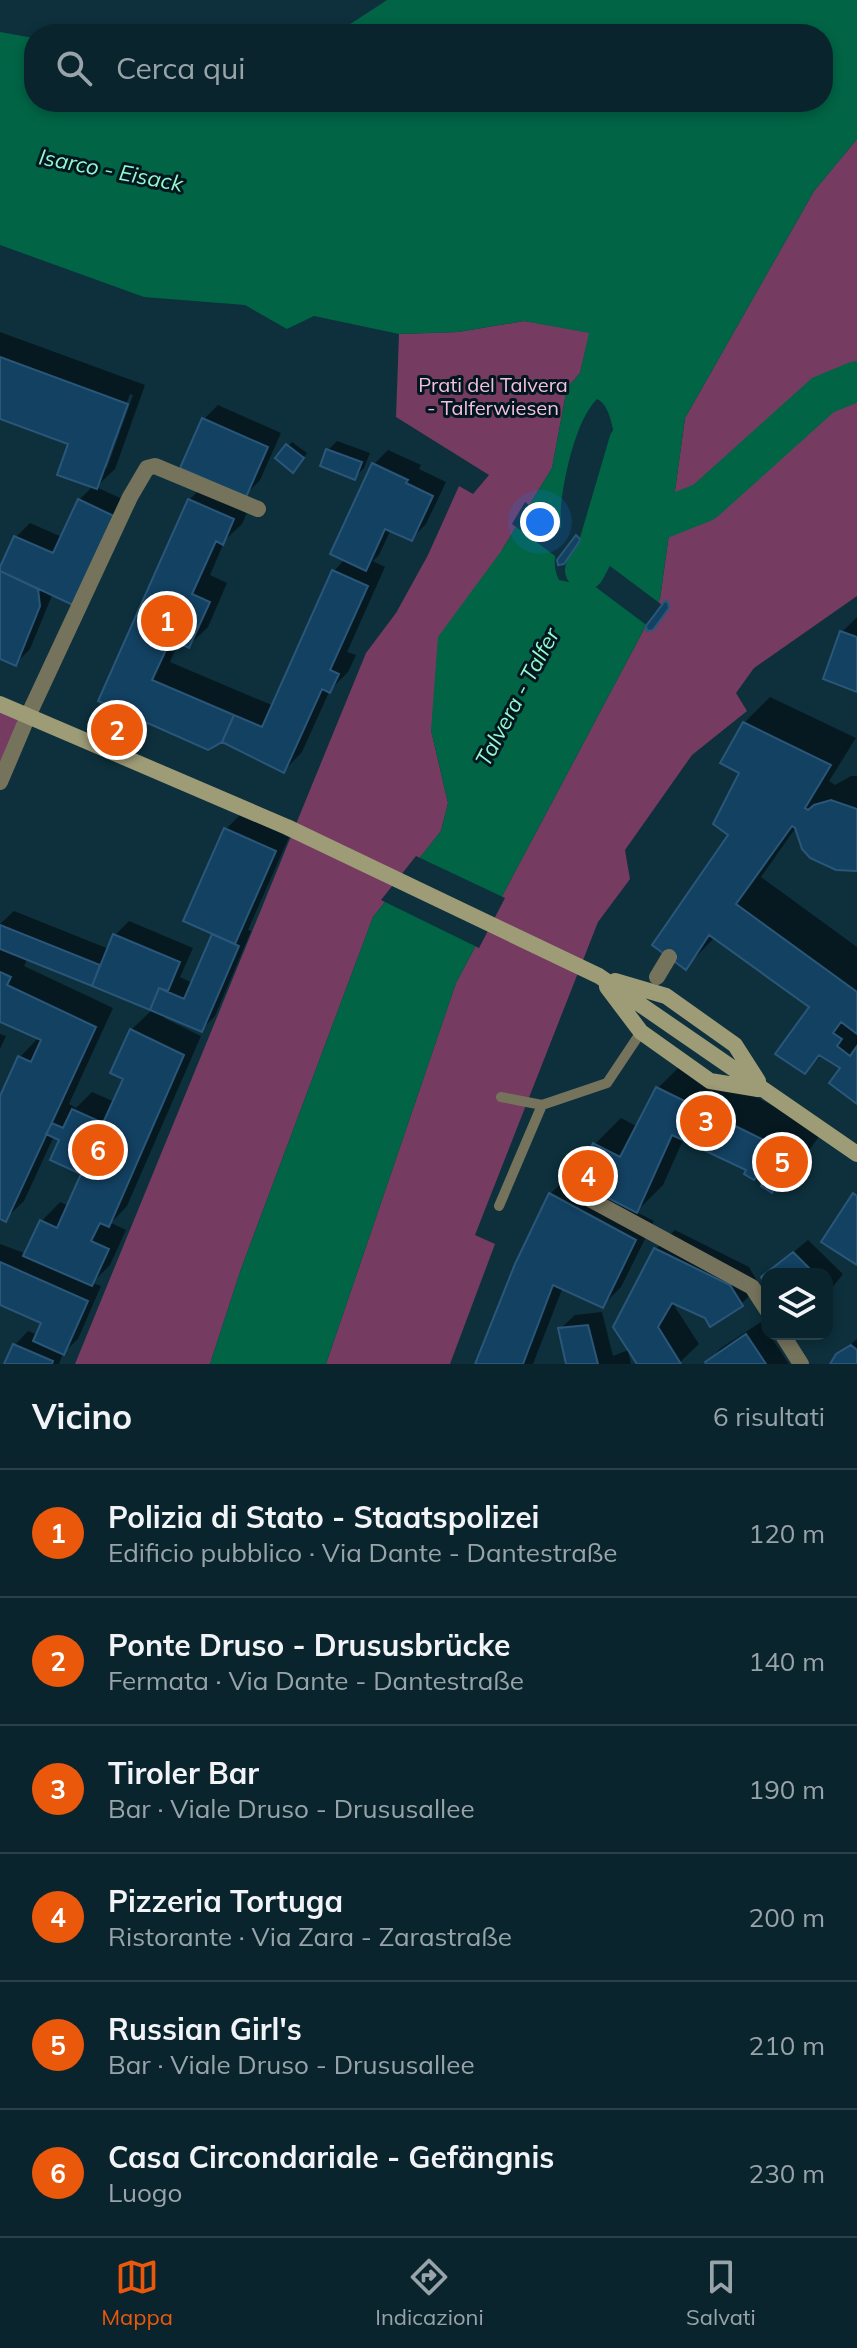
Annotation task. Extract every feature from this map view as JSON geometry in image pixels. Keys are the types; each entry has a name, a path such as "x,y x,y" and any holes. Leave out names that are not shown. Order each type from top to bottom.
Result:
{"main road":[{"path":"0,704 287,827 580,966 857,1154"},
{"path":"599,976 641,1032 710,1081 763,1090"}],"street":[{"path":"0,782 130,497 147,468 155,466 258,509"},
{"path":"657,977 669,957"},
{"path":"584,1196 752,1287 761,1301"},
{"path":"786,1340 801,1364"}],"lane":[{"path":"501,1097 542,1105 607,1083 641,1032"},
{"path":"499,1206 542,1105"}],"green space":[{"path":"857,139 857,596 754,668 736,693 747,711 692,755 625,850 630,879 598,922 475,1235 495,1244 450,1364 326,1364 456,983 660,599 685,418 814,191"},
{"name":"Prati del Talvera - Talferwiesen","path":"524,321 590,332 580,373 567,388 552,468 502,550 431,730 448,803 441,831 373,917 241,1269 210,1364 75,1364 366,653 396,613 428,555 459,486 473,494 489,475 396,417 399,334 458,332"},
{"path":"0,704 28,716 0,782"}],"water":[{"name":"Isarco - Eisack","path":"387,0 857,0 857,139 814,191 685,418 660,599 456,983 326,1364 210,1364 241,1269 373,917 441,831 448,803 431,730 438,637 502,550 552,468 567,388 580,373 589,333 524,321 458,332 399,334 314,316 287,329 245,305 144,297 0,245 0,32 24,36 24,112 833,112 833,24 350,24","holes":["597,399 605,406 616,451 612,512 593,537 596,550 580,578 573,583 559,580 555,558 561,533 561,506 577,434"]}],"pier":[{"path":"525,502 564,531 558,558 512,524"},
{"path":"590,551 662,605 649,627 577,573"},
{"path":"416,856 505,898 479,948 381,900"}],"building":[{"path":"0,357 128,404 97,489 57,475 68,444 0,419"},
{"path":"202,418 268,447 246,497 180,468"},
{"path":"286,444 304,458 293,473 275,458"},
{"path":"326,449 362,462 355,480 320,466"},
{"path":"372,463 433,496 412,541 385,529 366,571 330,554"},
{"path":"78,499 116,517 75,606 0,571 0,567 14,536 53,553"},
{"path":"188,499 234,519 223,545 216,541 192,594 210,602 189,648 171,639 152,680 234,715 222,742 208,750 98,701"},
{"path":"576,535 579,542 564,564 558,565 557,560"},
{"path":"332,570 368,586 330,670 339,674 330,693 322,689 284,773 222,742 234,715 262,727"},
{"path":"0,571 38,589 40,606 16,666 0,659"},
{"path":"665,601 669,608 653,630 647,631 646,626"},
{"path":"840,631 857,637 857,692 823,679"},
{"path":"743,722 831,765 805,808 808,810 831,800 857,809 857,871 836,870 810,858 802,849 792,826 736,904 857,992 857,1034 841,1022 833,1033 842,1039 837,1046 850,1056 857,1046 857,1104 829,1083 840,1068 819,1055 805,1074 775,1054 809,1007 709,935 686,970 652,945 728,835 713,824 739,773 720,763"},
{"path":"224,828 276,851 235,944 183,921"},
{"path":"0,925 100,965 92,986 0,949"},
{"path":"113,934 180,962 168,991 159,988 150,1010 92,986"},
{"path":"212,934 239,946 202,1032 150,1010 159,988 184,999"},
{"path":"0,972 11,977 7,985 96,1027 6,1222 0,1219 0,1096 18,1056 31,1062 41,1040 0,1022"},
{"path":"130,1029 184,1055 109,1227 100,1223 91,1241 109,1249 92,1286 23,1256 40,1220 57,1228 81,1174 50,1160 59,1140 46,1134 52,1123 63,1128 72,1109 103,1123 123,1079 110,1073"},
{"path":"656,1087 764,1140 796,1160 772,1193 761,1186 767,1177 760,1172 754,1180 744,1174 746,1170 672,1135 637,1213 575,1181 593,1143 620,1157"},
{"path":"549,1193 636,1240 603,1308 553,1285 523,1364 475,1364 515,1264"},
{"path":"853,1193 857,1196 857,1265 821,1242"},
{"path":"654,1248 730,1285 743,1306 710,1327 705,1318 672,1303 658,1327 681,1364 637,1364 613,1327"},
{"path":"793,1252 809,1268 773,1268"},
{"path":"0,1262 88,1301 64,1355 33,1341 41,1323 0,1305"},
{"path":"588,1325 598,1364 566,1364 558,1328"},
{"path":"746,1334 766,1364 706,1364 705,1362"},
{"path":"13,1344 53,1361 52,1364 4,1364"},
{"path":"851,1345 857,1350 857,1364 830,1364 836,1354"}],"waterway":[{"path":"621,535 704,502 823,395 857,381"},
{"name":"Talvera - Talfer","path":"585,570 599,544 629,442"}],"place":[{"name":"Polizia di Stato - Staatspolizei","path":"167,621"},
{"name":"Ponte Druso - Drususbrücke","path":"117,730"},
{"name":"Tiroler Bar","path":"706,1121"},
{"name":"Casa Circondariale - Gefängnis","path":"98,1150"},
{"name":"Russian Girl's","path":"782,1162"},
{"name":"Pizzeria Tortuga","path":"588,1176"}]}
